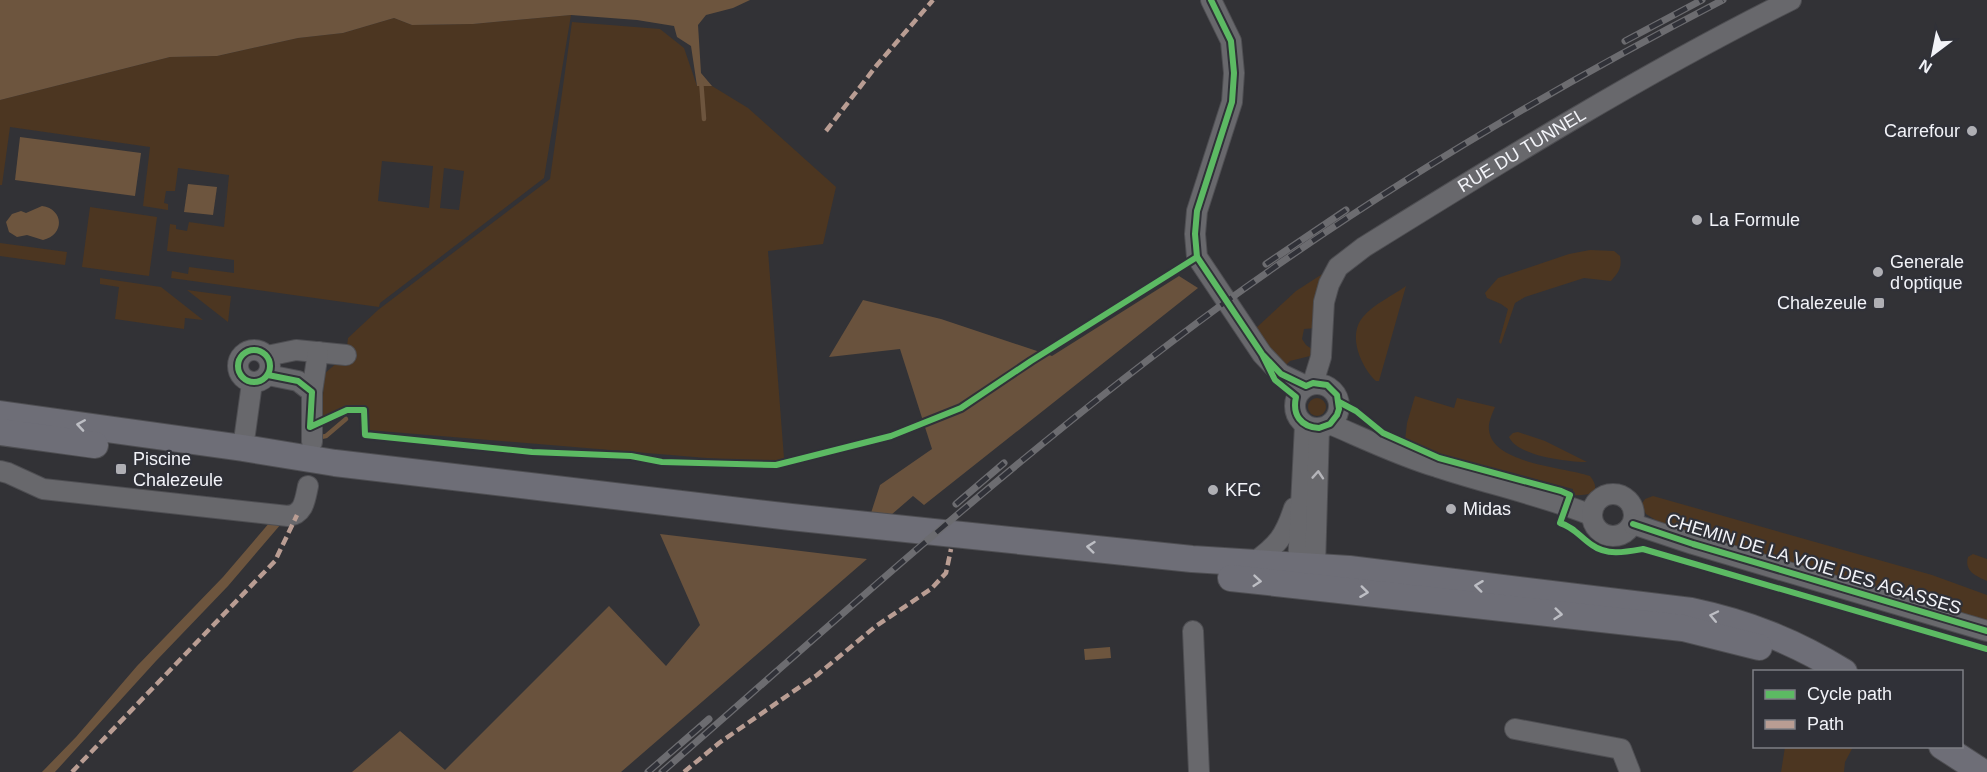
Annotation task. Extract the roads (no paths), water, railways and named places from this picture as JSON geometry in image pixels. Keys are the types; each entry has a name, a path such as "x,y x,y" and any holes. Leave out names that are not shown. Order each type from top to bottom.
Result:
{"main road":[{"path":"0,414 243,448 334,464 791,517 1192,559 1254,563 1683,628 1771,651 1810,670"},
{"path":"0,432 477,495 1094,566 1306,572 1349,569 1691,611 1726,618 1774,635 1816,655 1841,670"},
{"path":"145,451 162,445 231,455 243,448"},
{"path":"1963,742 1987,756"},
{"path":"1944,748 1982,772"}],"street":[{"path":"1211,0 1231,41 1234,73 1232,102 1197,211 1195,234 1197,257 1262,354 1275,380 1305,389 1327,385 1315,541 1306,572"},
{"name":"RUE DU TUNNEL","path":"1325,415 1321,357 1324,302 1329,284 1338,267 1543,135 1725,33 1791,0"},
{"path":"243,448 262,371 296,350 346,355"},
{"path":"312,442 312,392 318,352"},
{"name":"RUE DU TUNNEL","path":"1305,389 1321,357"},
{"path":"262,371 298,381 312,392"},
{"path":"1305,389 1295,412 1325,415 1367,439 1437,467 1566,505 1592,515"},
{"path":"1254,563 1280,542 1287,530 1325,415"},
{"path":"0,471 8,472 43,489 288,516 297,514 302,509 308,486"},
{"path":"1302,489 1306,572"},
{"path":"1612,493 1618,494 1629,501 1632,506 1633,524 1623,534 1609,536 1596,529 1592,509 1600,498 1612,493"},
{"name":"CHEMIN DE LA VOIE DES AGASSES","path":"1633,524 1705,548 1987,631"},
{"path":"1315,541 1322,552 1349,569"},
{"path":"1193,631 1199,772"},
{"path":"1515,729 1621,749 1630,772"}],"waterway":[{"path":"701,80 704,119"},
{"path":"316,438 326,436 346,419"}],"railway":[{"path":"1625,41 1702,0"},
{"path":"662,772 1005,474 1220,306 1341,222 1466,143 1593,69 1723,0"},
{"path":"1266,264 1346,210"},
{"path":"956,504 1004,463"},
{"path":"648,772 709,719"}],"place":[{"name":"Carrefour","path":"1972,131"},
{"name":"La Formule","path":"1697,220"},
{"name":"Generale d'optique","path":"1878,272"},
{"name":"Chalezeule","path":"1879,303"},
{"name":"Piscine Chalezeule","path":"121,469"},
{"name":"KFC","path":"1213,490"},
{"name":"Midas","path":"1451,509"}]}
